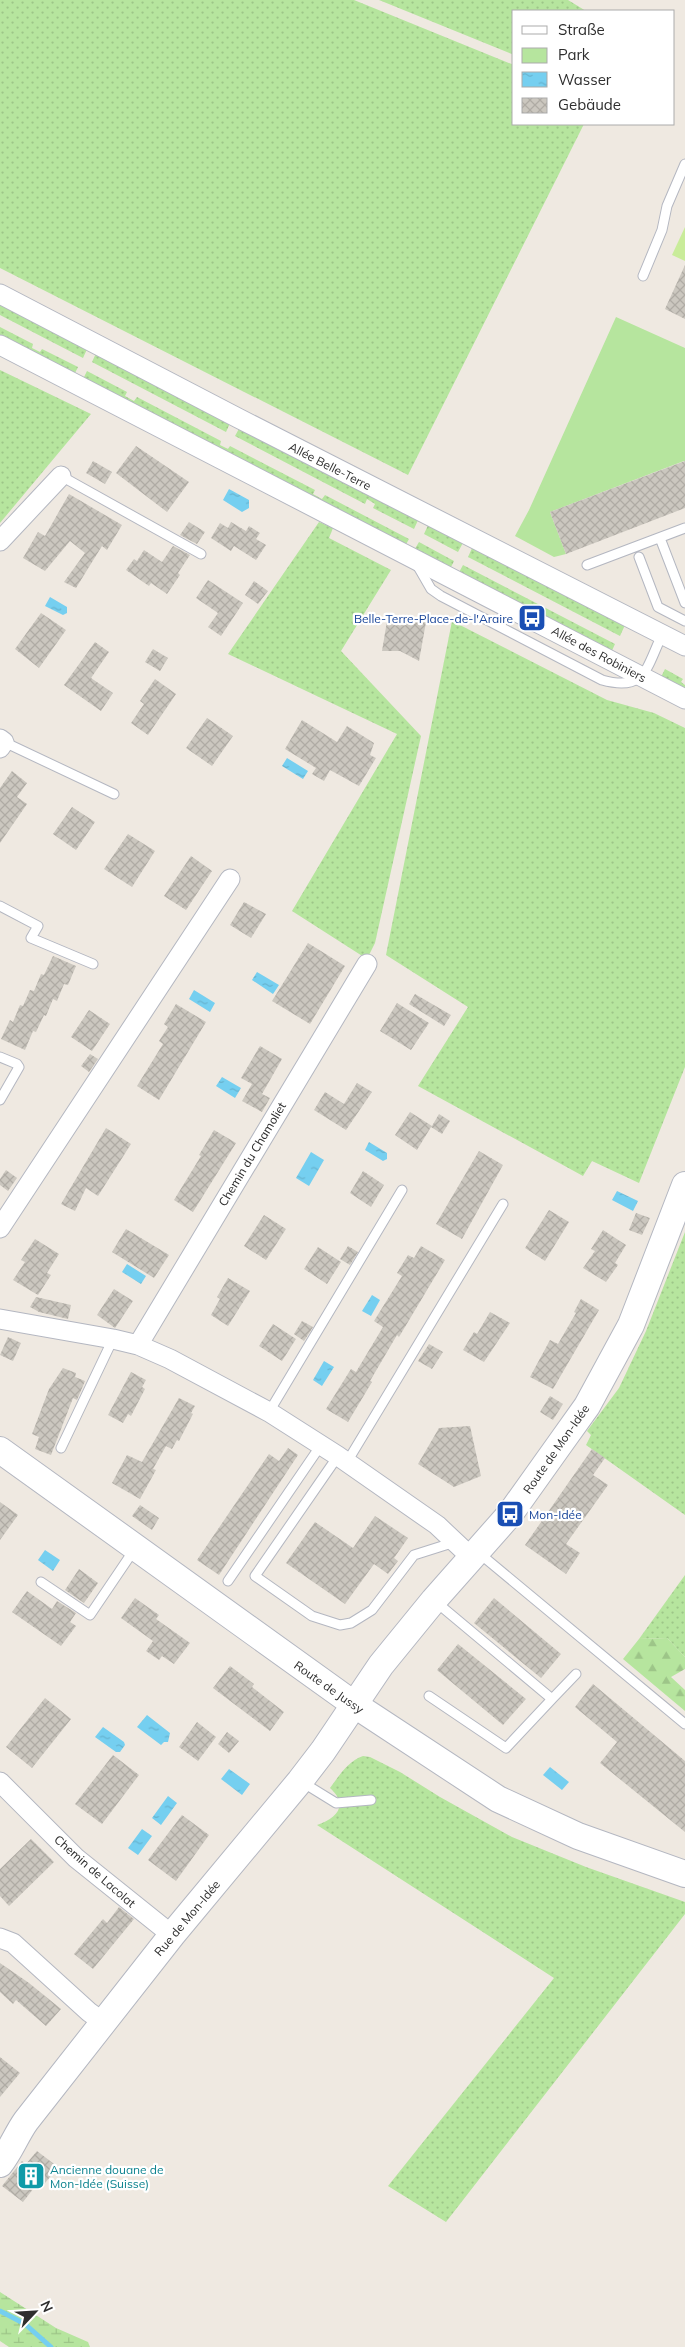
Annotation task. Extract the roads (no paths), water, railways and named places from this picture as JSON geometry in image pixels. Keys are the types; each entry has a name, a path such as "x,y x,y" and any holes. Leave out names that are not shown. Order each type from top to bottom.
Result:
{"main road":[{"name":"Route de Mon-Idée","path":"355,1705 381,1665 434,1600 468,1550 510,1514 587,1406 611,1365 630,1325 685,1185"},
{"name":"Route de Jussy","path":"0,1450 355,1705 498,1799 578,1836 685,1874"},
{"name":"Rue de Mon-Idée","path":"0,2164 10,2151 9,2139 172,1936 300,1781 355,1705"}],"street":[{"name":"Allée Belle-Terre","path":"0,294 264,432 662,635"},
{"name":"Allée des Robiniers","path":"0,346 685,699"},
{"path":"0,541 61,476"},
{"path":"662,635 685,646"},
{"path":"0,1228 230,879"},
{"name":"Chemin du Chamoliet","path":"138,1345 367,964"},
{"path":"0,1320 113,1339 138,1345 170,1359 269,1412 343,1459 437,1524 468,1550"},
{"name":"Chemin de Lacolat","path":"0,1782 76,1858 172,1936"},
{"path":"0,1938 13,1943 89,2012 103,2022"}],"lane":[{"path":"643,276 662,230 667,206 685,164"},
{"path":"61,476 201,554"},
{"path":"586,565 685,528"},
{"path":"660,538 685,604"},
{"path":"639,558 658,607 685,621"},
{"path":"642,676 662,635"},
{"path":"1,743 114,794"},
{"path":"0,906 38,926 31,938 93,964"},
{"path":"0,1057 19,1067 0,1100"},
{"path":"269,1412 402,1190"},
{"path":"503,1204 343,1459 254,1576 312,1616 340,1625 351,1623 372,1610 414,1555 468,1550 685,1724"},
{"path":"61,1448 113,1339"},
{"path":"228,1581 320,1445"},
{"path":"41,1582 90,1615 135,1548"},
{"path":"434,1600 552,1699"},
{"path":"430,1696 506,1748 576,1674"},
{"path":"300,1781 336,1803 370,1800"}],"water":[{"path":"229,489 249,500 249,508 242,512 223,500"},
{"path":"50,597 67,607 67,613 63,615 45,606"},
{"path":"287,758 308,771 303,779 282,766"},
{"path":"257,972 279,985 273,994 252,980"},
{"path":"194,990 215,1003 210,1012 189,999"},
{"path":"222,1077 241,1088 235,1098 216,1086"},
{"path":"369,1142 387,1153 387,1159 383,1161 365,1150"},
{"path":"311,1152 324,1160 309,1186 296,1178"},
{"path":"617,1191 638,1201 633,1211 612,1200"},
{"path":"127,1264 146,1276 141,1284 122,1272"},
{"path":"372,1295 380,1300 371,1316 362,1311"},
{"path":"324,1361 334,1367 322,1386 313,1380"},
{"path":"45,1550 60,1560 53,1571 38,1560"},
{"path":"147,1715 170,1733 168,1742 164,1742 161,1745 137,1727"},
{"path":"103,1727 124,1742 125,1745 120,1752 116,1752 95,1737"},
{"path":"550,1767 569,1782 562,1790 543,1775"},
{"path":"229,1769 250,1784 242,1795 221,1779"},
{"path":"168,1796 177,1803 161,1825 152,1818"},
{"path":"142,1829 152,1836 138,1855 128,1848"}],"waterway":[{"path":"0,2311 25,2324 51,2347"}],"place":[{"name":"Belle-Terre-Place-de-l'Araire","path":"532,618"},
{"name":"Mon-Idée","path":"510,1514"},
{"name":"Ancienne douane de Mon-Idée (Suisse)","path":"31,2176"}]}
